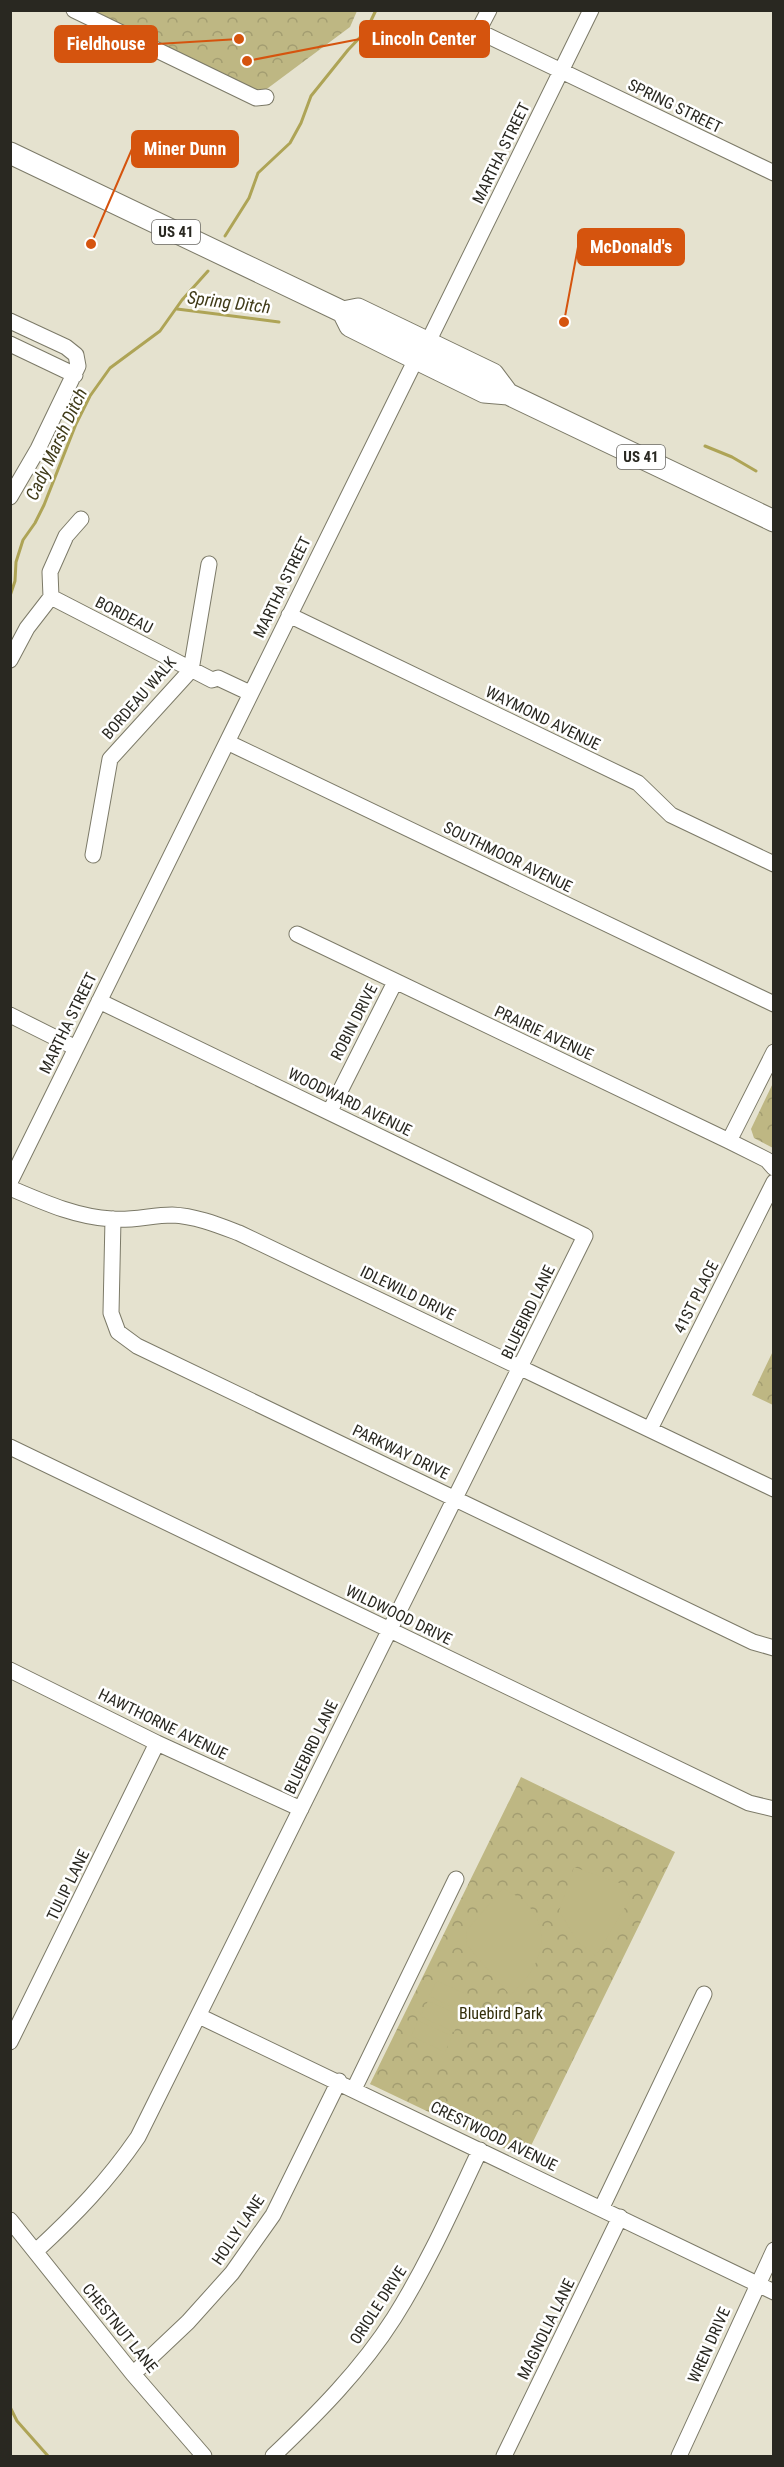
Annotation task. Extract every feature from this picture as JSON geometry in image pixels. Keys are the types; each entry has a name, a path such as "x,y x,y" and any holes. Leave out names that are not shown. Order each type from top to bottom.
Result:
{"highway":[{"name":"US 41","path":"10,153 342,312 350,326 493,374 508,394 774,521"}],"street":[{"path":"74,10 256,98 266,97"},
{"name":"SPRING STREET","path":"489,10 478,32 774,173"},
{"name":"MARTHA STREET","path":"10,1182 289,615 591,10"},
{"path":"10,321 66,347 76,355 78,366 10,497"},
{"path":"10,344 75,375"},
{"path":"10,660 27,628 51,597 49,579 54,561 66,536 81,519"},
{"name":"BORDEAU WALK","path":"93,855 110,759 191,670 209,564"},
{"name":"BORDEAU","path":"51,597 212,680 214,687 248,698"},
{"name":"WAYMOND AVENUE","path":"289,615 638,783 671,815 774,864"},
{"name":"SOUTHMOOR AVENUE","path":"227,742 774,1004"},
{"name":"PRAIRIE AVENUE","path":"297,934 729,1141 767,1160 774,1168"},
{"name":"ROBIN DRIVE","path":"330,1111 395,982"},
{"name":"WOODWARD AVENUE","path":"99,1001 585,1236"},
{"path":"10,1015 76,1048"},
{"path":"729,1141 774,1052"},
{"name":"41ST PLACE","path":"650,1429 774,1182"},
{"name":"IDLEWILD DRIVE","path":"10,1188 49,1205 79,1214 113,1219 172,1215 199,1219 239,1233 774,1489"},
{"name":"PARKWAY DRIVE","path":"113,1219 111,1313 118,1332 137,1346 753,1642 774,1648"},
{"name":"BLUEBIRD LANE","path":"36,2251 85,2205 114,2172 138,2137 585,1236"},
{"name":"WILDWOOD DRIVE","path":"10,1448 749,1803 774,1809"},
{"name":"HAWTHORNE AVENUE","path":"13,1677 301,1809"},
{"name":"TULIP LANE","path":"10,2042 157,1743"},
{"path":"354,2089 456,1879"},
{"path":"602,2207 704,1994"},
{"name":"CRESTWOOD AVENUE","path":"199,2016 602,2207 774,2292"},
{"name":"HOLLY LANE","path":"133,2374 188,2322 232,2273 273,2215 339,2081"},
{"name":"ORIOLE DRIVE","path":"273,2457 318,2413 354,2373 393,2319 429,2257 480,2150"},
{"name":"MAGNOLIA LANE","path":"504,2457 620,2217"},
{"name":"CHESTNUT LANE","path":"10,2220 133,2374 204,2457"},
{"name":"WREN DRIVE","path":"679,2457 756,2284 774,2250"}],"green space":[{"path":"84,11 357,11 350,27 260,94"},
{"path":"773,1083 773,1148 754,1138 751,1129"},
{"path":"773,1351 773,1405 752,1395"},
{"name":"Bluebird Park","path":"521,1777 675,1852 525,2158 370,2084"},
{"path":"574,1867 625,1885 630,1899 596,1956 578,1942 559,1911"},
{"path":"503,1888 527,1904 540,1928 541,1940 540,1952 535,1964 520,1986 510,1995 466,1944 467,1930"},
{"path":"437,1981 470,1996 463,2012 429,1996"},
{"path":"428,2001 461,2016 454,2032 420,2016"},
{"path":"418,2021 452,2036 445,2052 411,2036"}],"waterway":[{"name":"Cady Marsh Ditch","path":"225,236 249,198 258,173 290,143 301,123 311,96 366,31 376,10"},
{"name":"Cady Marsh Ditch","path":"10,596 15,581 16,562 23,540 44,505 76,424 90,396 110,368 160,331 182,300 208,271"},
{"name":"Spring Ditch","path":"177,309 279,322"},
{"name":"Spring Ditch","path":"705,446 732,457 756,471"},
{"path":"10,2407 17,2421 48,2456"}],"place":[{"name":"Fieldhouse","path":"239,39"},
{"name":"Lincoln Center","path":"247,61"},
{"name":"Miner Dunn","path":"91,244"},
{"name":"McDonald's","path":"564,322"}]}
